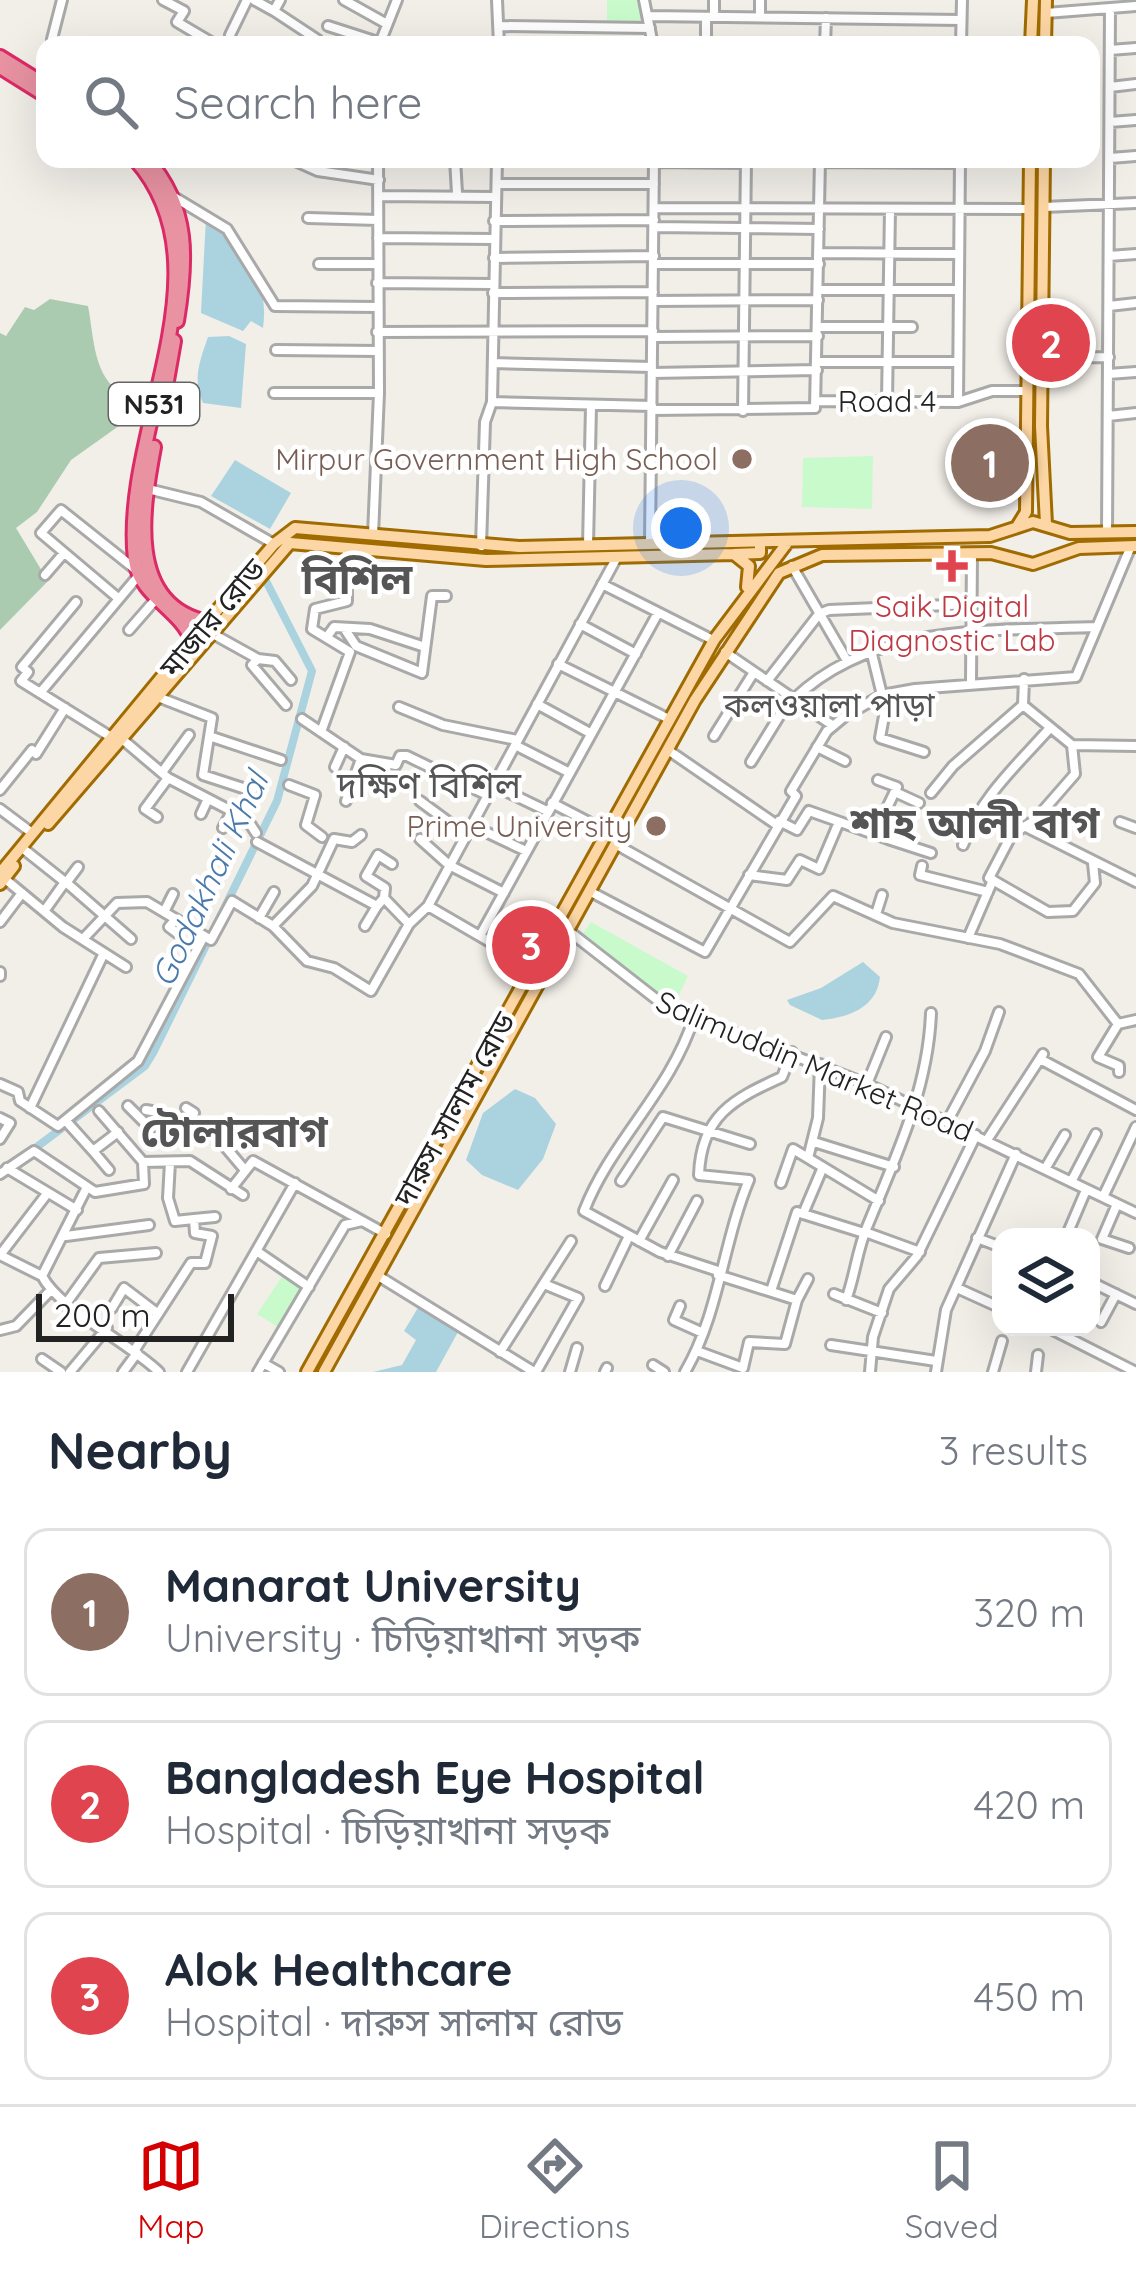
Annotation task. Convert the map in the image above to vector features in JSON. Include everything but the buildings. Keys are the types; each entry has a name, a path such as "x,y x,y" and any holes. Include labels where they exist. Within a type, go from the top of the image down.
{"highway":[{"path":"0,57 36,81"},
{"path":"0,67 36,83"},
{"name":"N531","path":"142,168 164,199 180,235"},
{"name":"N531","path":"139,564 143,491 180,301 180,235 174,197 153,168"},
{"path":"139,564 156,599 200,631"},
{"path":"139,564 200,631"}],"main road":[{"path":"1033,0 1042,15"},
{"path":"1031,168 1037,208 1046,524"},
{"path":"1021,563 1003,547 1010,529 1026,512 1027,391 1043,168"},
{"path":"295,537 423,549 616,557 1046,524 1061,531 1136,532"},
{"path":"1060,554 1061,531"},
{"path":"295,537 347,547 373,543"},
{"name":"মাজার রোড","path":"2,878 274,544 295,537"},
{"name":"মাজার রোড","path":"2,878 32,833 158,697 200,631 295,537"},
{"name":"দারুস সালাম রোড","path":"308,1372 714,640 790,542"},
{"path":"423,549 588,546 734,554 760,553 760,543"},
{"path":"791,565 822,555 972,553 1041,563 1086,547 1133,546"},
{"path":"734,554 749,566 744,596"},
{"name":"দারুস সালাম রোড","path":"324,1372 724,651 776,575 791,565"},
{"path":"606,835 619,842"}],"street":[{"path":"53,36 62,0"},
{"path":"163,0 184,11 177,22 201,36"},
{"path":"230,34 250,0 312,36"},
{"path":"274,11 280,0"},
{"path":"344,0 387,24"},
{"path":"384,36 398,0"},
{"path":"496,0 499,36"},
{"path":"644,0 651,36"},
{"path":"707,36 714,0"},
{"path":"760,0 760,17"},
{"path":"961,36 962,0"},
{"path":"1042,15 1136,6"},
{"path":"1107,532 1110,8"},
{"path":"648,16 962,20"},
{"path":"825,36 826,18"},
{"path":"328,26 358,36"},
{"path":"499,26 650,28"},
{"path":"1110,50 1136,48"},
{"path":"1110,87 1136,84"},
{"path":"1110,122 1136,120"},
{"path":"1110,158 1136,156"},
{"path":"311,168 379,180"},
{"path":"373,543 379,394 378,168"},
{"path":"456,168 457,194"},
{"path":"481,546 485,422 492,402 497,168"},
{"path":"651,551 654,168"},
{"path":"742,411 746,168"},
{"path":"817,401 820,168"},
{"path":"958,402 960,168"},
{"path":"496,184 654,184"},
{"path":"379,196 496,197"},
{"path":"174,197 227,229 275,307 377,307"},
{"path":"654,208 959,209 1136,202"},
{"path":"887,401 890,209"},
{"path":"308,218 378,220"},
{"path":"494,220 819,229"},
{"path":"378,238 494,238"},
{"path":"819,253 959,254"},
{"path":"1109,256 1136,254"},
{"path":"494,258 819,264"},
{"path":"319,264 377,264"},
{"path":"377,283 744,301 887,290 959,290"},
{"path":"1109,306 1136,303"},
{"path":"377,332 744,336 913,327"},
{"path":"276,350 378,351"},
{"path":"1042,358 1108,356"},
{"path":"493,363 744,371 958,362"},
{"path":"1108,374 1136,372"},
{"name":"Road 4","path":"492,402 805,411 817,401 958,402 992,392 1027,391"},
{"path":"274,393 379,394"},
{"path":"588,546 591,406"},
{"path":"1108,416 1136,413"},
{"path":"143,491 201,502 274,544"},
{"path":"40,693 118,598 139,564 61,510 40,533 118,598"},
{"path":"591,892 705,952 796,796 791,791 832,726 885,694 971,681 1076,676 1133,546"},
{"path":"321,732 350,652 311,629 315,609 347,601 347,547"},
{"path":"45,575 64,553"},
{"path":"971,681 972,553"},
{"path":"0,1084 18,1091 20,1101 58,1126 68,1124 146,1051 206,939 232,901 273,926 307,961 334,968 371,991 409,924 428,905 616,557"},
{"path":"791,565 846,659"},
{"path":"602,584 714,640"},
{"path":"346,632 356,646 422,673 431,596 446,596"},
{"path":"129,630 156,599"},
{"path":"76,602 22,667 28,672 21,681 118,739 207,801 247,819 256,837 381,902 409,924"},
{"path":"767,681 819,614 856,606 972,604"},
{"path":"480,936 658,613"},
{"path":"580,624 636,654"},
{"path":"329,634 334,627 346,632 370,629 425,647"},
{"path":"751,762 792,698 846,659 971,631 1097,627"},
{"path":"200,631 258,659"},
{"path":"871,650 885,694 880,738 924,752"},
{"path":"724,651 832,726"},
{"path":"286,705 252,665 265,656 291,680"},
{"path":"558,664 669,719"},
{"path":"714,736 754,672"},
{"path":"932,793 953,766 1023,705 1024,679"},
{"path":"158,697 212,718 203,775 252,791"},
{"path":"537,704 590,733"},
{"path":"1023,705 1072,745 1136,746"},
{"path":"399,707 443,725 516,742 568,772"},
{"path":"0,790 32,751 36,754 65,708"},
{"path":"302,719 362,759 397,765 400,756 407,757 490,790 550,807 606,835"},
{"path":"963,845 984,801 1050,728"},
{"path":"157,817 145,809 190,735"},
{"path":"212,737 281,760"},
{"path":"1072,745 1075,773 1027,827 1012,834 989,878 1048,912 1073,911 1095,883 1094,863"},
{"path":"335,767 344,747"},
{"path":"817,747 844,760"},
{"path":"668,750 778,823 797,830 809,811 931,853"},
{"path":"346,801 362,759"},
{"path":"878,780 897,788 885,812 897,818 888,839"},
{"path":"289,784 315,795 306,825 322,837"},
{"path":"895,792 919,803"},
{"path":"201,814 207,801"},
{"path":"420,801 466,835"},
{"path":"0,809 32,833"},
{"path":"223,828 232,811"},
{"path":"749,875 787,880 800,860 819,869 838,822"},
{"path":"1120,822 1136,828"},
{"path":"471,825 526,851"},
{"path":"1027,827 1136,882"},
{"path":"273,926 320,873 334,838 351,842 362,835"},
{"path":"420,839 449,865 504,893"},
{"path":"619,842 790,942 830,897 877,911 893,923 968,938 1079,974 1118,1024"},
{"path":"26,851 131,939"},
{"path":"365,926 385,888 366,876 378,855 392,864"},
{"path":"922,866 920,875 988,892"},
{"path":"45,910 78,867"},
{"path":"2,878 103,955 126,967"},
{"path":"968,938 994,880"},
{"path":"259,918 274,892"},
{"path":"0,922 22,893"},
{"path":"164,912 173,894"},
{"path":"877,911 882,895"},
{"path":"83,939 104,912 117,903 133,902 164,912 206,939"},
{"path":"428,905 533,967"},
{"path":"176,919 169,927 177,933"},
{"name":"Salimuddin Market Road","path":"570,932 664,1006 867,1084 1136,1213"},
{"path":"30,1108 103,955"},
{"path":"846,1300 864,1233 894,1167 912,1108 930,1040 931,1012"},
{"path":"947,1122 985,1051 999,1012"},
{"path":"694,1017 662,1090 598,1176 584,1211 668,1256 797,1300"},
{"path":"1119,1072 1119,1066 1098,1057 1118,1024 1136,1020"},
{"path":"867,1084 886,1036"},
{"path":"685,1372 698,1351 749,1180 699,1175 706,1132 728,1104 782,1077 792,1052"},
{"path":"987,1140 1042,1057 1136,1110"},
{"path":"808,1154 814,1142 820,1064"},
{"path":"128,1106 148,1126 189,1123 217,1136 244,1169"},
{"path":"186,1108 194,1113 189,1123"},
{"path":"146,1110 157,1112 158,1125"},
{"path":"77,1210 3,1171 34,1151 94,1192 144,1184 143,1162 99,1111"},
{"path":"621,1180 663,1117 750,1144"},
{"path":"0,1118 10,1123 0,1138"},
{"path":"68,1124 109,1170"},
{"path":"1102,1197 1132,1146 1136,1127"},
{"path":"93,1151 118,1132"},
{"path":"1071,1182 1096,1134"},
{"path":"870,1372 889,1289 920,1252 976,1135"},
{"path":"1045,1169 1065,1135"},
{"path":"814,1142 894,1167"},
{"path":"781,1183 793,1149 879,1201"},
{"path":"831,1345 936,1366 946,1310 1016,1154"},
{"path":"231,1189 253,1161 386,1234"},
{"path":"143,1162 190,1162 243,1195"},
{"path":"170,1162 167,1198 175,1221 215,1217"},
{"path":"803,1214 823,1167"},
{"path":"639,1240 673,1180"},
{"path":"187,1372 295,1183"},
{"path":"42,1276 86,1187"},
{"path":"1070,1228 1086,1190"},
{"path":"46,1196 0,1255 42,1276 65,1305 107,1328 159,1372"},
{"path":"668,1256 697,1202"},
{"path":"1117,1204 1102,1239 1129,1248"},
{"path":"771,1291 797,1212 920,1252"},
{"path":"123,1372 191,1263 206,1262 212,1236 195,1233 194,1219"},
{"path":"279,1372 261,1367 345,1225 362,1221"},
{"path":"64,1236 149,1226"},
{"path":"605,1286 629,1236"},
{"path":"977,1238 992,1244"},
{"path":"500,1352 571,1241"},
{"path":"258,1252 308,1287"},
{"path":"65,1305 99,1258 156,1253"},
{"path":"380,1277 535,1372 578,1298 544,1284"},
{"path":"698,1351 743,1368 749,1342 785,1343 808,1279"},
{"path":"1100,1286 1136,1304"},
{"path":"112,1307 124,1288 158,1314"},
{"path":"957,1288 992,1304"},
{"path":"0,1330 16,1326 50,1291"},
{"path":"834,1294 882,1312"},
{"path":"1101,1322 1116,1294"},
{"path":"680,1306 674,1320 703,1334"},
{"path":"70,1372 107,1328"},
{"path":"1065,1336 1136,1372"},
{"path":"993,1372 1002,1341"},
{"path":"569,1372 578,1348"},
{"path":"1036,1372 1038,1355"},
{"path":"42,1359 61,1372"},
{"path":"653,1365 664,1372"}],"green space":[{"path":"607,0 641,0 648,25 607,24"},
{"path":"50,299 88,306 100,367 123,394 123,423 71,460 37,512 16,528 48,581 0,630 0,333 6,336 25,307 34,310"},
{"path":"873,456 872,509 802,507 803,458"},
{"path":"591,922 688,976 675,1003 579,939"},
{"path":"283,1275 303,1288 278,1327 257,1314"}],"water":[{"path":"206,217 251,266 262,294 263,328 251,321 243,331 201,313"},
{"path":"229,336 246,344 241,408 203,403 198,386 208,337"},
{"path":"235,460 291,493 270,529 211,496"},
{"path":"863,962 880,977 878,987 868,1003 852,1013 822,1020 787,1000 821,988"},
{"path":"515,1089 535,1098 556,1124 543,1159 518,1190 482,1175 466,1160 483,1113"},
{"path":"419,1306 458,1332 436,1372 373,1372 402,1365 416,1340 404,1331"}],"waterway":[{"name":"Godakhali Khal","path":"34,1149 145,1066 277,801 312,671 266,581"}],"place":[{"name":"Bangladesh Eye Hospital","path":"1051,343"},
{"name":"Mirpur Government High School","path":"742,459"},
{"name":"Manarat University","path":"990,463"},
{"name":"Saik Digital Diagnostic Lab","path":"952,566"},
{"name":"Prime University","path":"656,826"},
{"name":"Alok Healthcare","path":"531,945"}],"district":[{"name":"বিশিল","path":"357,578"},
{"name":"কলওয়ালা পাড়া","path":"829,704"},
{"name":"দক্ষিণ বিশিল","path":"429,784"},
{"name":"শাহ আলী বাগ","path":"975,822"},
{"name":"টোলারবাগ","path":"234,1131"}]}
